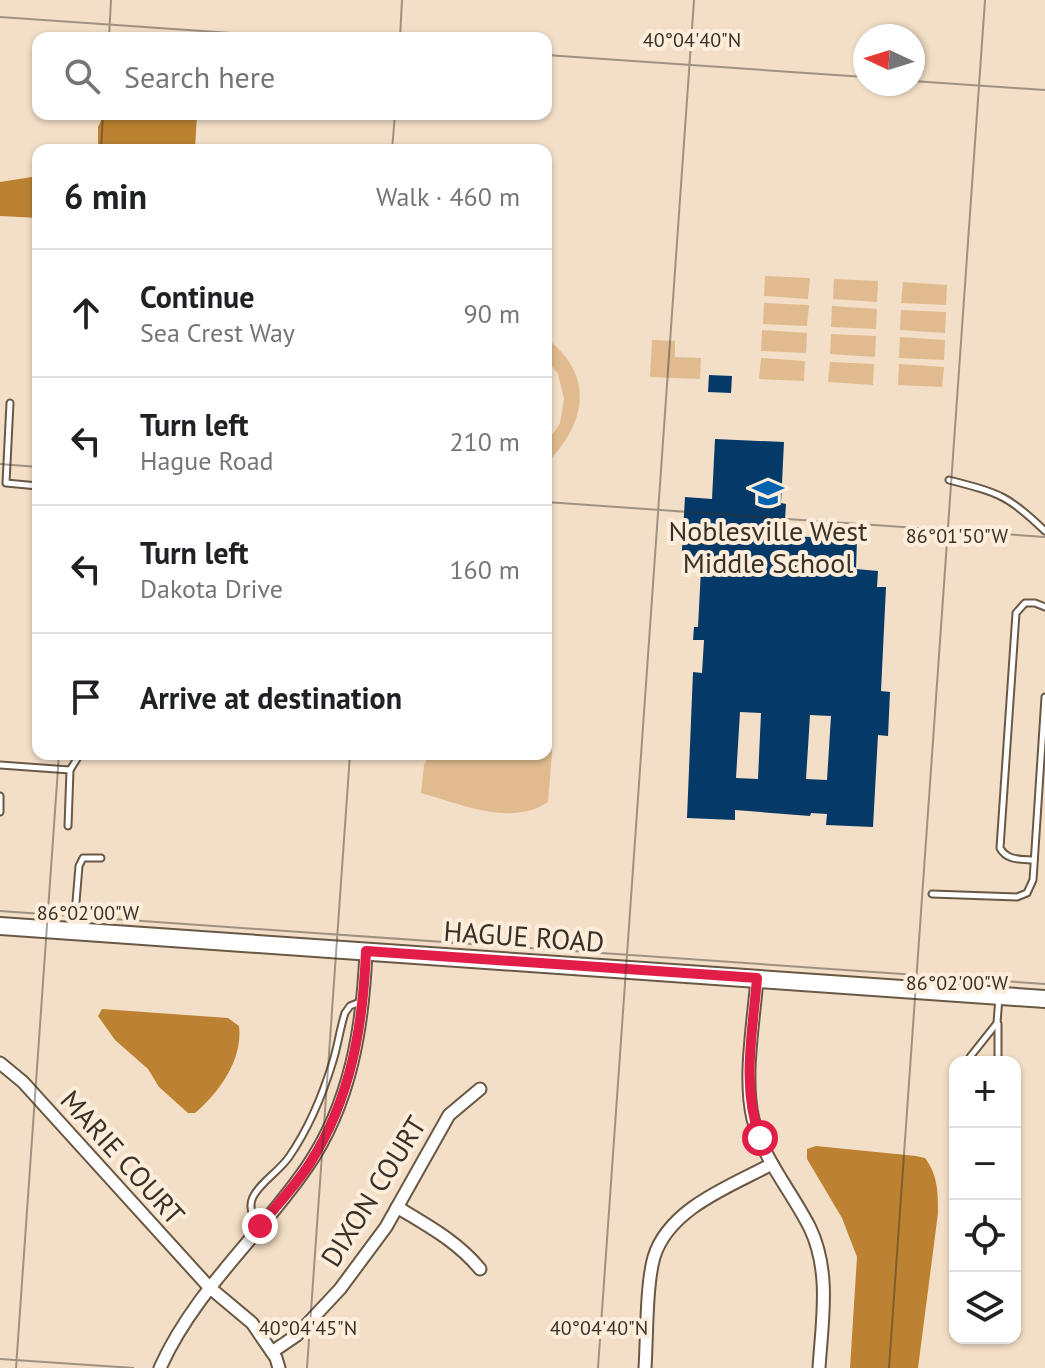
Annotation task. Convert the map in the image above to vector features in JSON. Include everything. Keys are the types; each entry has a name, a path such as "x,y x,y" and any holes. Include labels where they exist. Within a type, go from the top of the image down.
{"main road":[{"name":"HAGUE ROAD","path":"0,926 1045,999"}],"street":[{"path":"160,1368 175,1338 209,1287 309,1165 327,1131 346,1087 355,1056 366,951"},
{"path":"757,978 750,1106 760,1138 811,1230 820,1259 823,1294 819,1368"},
{"name":"MARIE COURT","path":"0,1063 23,1082 209,1287 252,1323 279,1368"},
{"name":"DIXON COURT","path":"272,1352 297,1335 340,1289 370,1251 449,1115 480,1089"},
{"path":"645,1368 654,1257 664,1237 682,1215 772,1164"},
{"path":"397,1207 448,1237 480,1269"}],"lane":[{"path":"10,403 6,483 32,485"},
{"path":"949,480 995,491 1016,503 1045,531"},
{"path":"1034,860 1013,859 1004,855 1000,848 1016,613 1025,603 1045,607"},
{"path":"932,894 1017,897 1027,893 1033,880 1045,697"},
{"path":"68,826 70,770 76,760"},
{"path":"0,765 70,770"},
{"path":"0,796 0,812"},
{"path":"73,931 79,866 83,858 101,858"},
{"path":"998,1056 999,996"},
{"path":"260,1226 248,1207 253,1195 287,1160 305,1133 325,1086 345,1013 350,1006 363,1002"},
{"path":"971,1056 997,1023"}],"shaded area":[{"path":"101,120 197,120 195,144 98,144"},
{"path":"32,177 32,218 0,216 0,182"},
{"path":"765,276 810,278 808,299 764,296"},
{"path":"834,279 878,281 877,302 833,299"},
{"path":"903,282 947,285 946,305 901,303"},
{"path":"764,303 809,305 807,326 763,324"},
{"path":"832,306 877,309 876,329 831,327"},
{"path":"901,310 946,312 945,333 900,330"},
{"path":"762,330 807,333 806,353 761,351"},
{"path":"831,334 876,336 875,357 830,354"},
{"path":"900,337 945,340 944,360 899,358"},
{"path":"652,340 675,341 675,357 701,358 700,379 650,377"},
{"path":"552,344 573,368 579,384 580,400 570,433 552,458 552,435 560,423 564,399 558,374 552,366"},
{"path":"761,358 805,361 804,381 759,379"},
{"path":"830,362 874,364 873,385 828,382"},
{"path":"899,364 944,367 942,387 898,385"},
{"path":"427,760 551,760 548,802 518,813 502,813 421,793"},
{"path":"102,1009 228,1018 239,1026 239,1038 228,1074 195,1113 188,1113 159,1087 148,1069 115,1040 98,1016"},
{"path":"816,1146 916,1156 925,1158 933,1171 938,1213 918,1368 850,1368 857,1257 842,1218 807,1159 807,1149"}],"building":[{"path":"709,375 732,376 731,393 708,392"},
{"path":"715,439 784,442 781,503 786,504 784,536 812,537 813,528 845,530 845,539 857,540 856,569 878,571 877,587 886,587 881,691 890,692 888,736 878,735 873,827 826,825 827,814 811,813 810,816 735,810 735,820 687,818 693,672 702,673 704,640 693,640 694,627 698,627 701,569 681,568 685,497 712,499","holes":["740,712 761,713 758,779 736,778","810,715 831,716 827,780 806,779"]}],"place":[{"name":"Noblesville West Middle School","path":"768,493"}],"route":[{"path":"260,1226 309,1165 346,1087 360,1029 366,951 757,978 749,1090 750,1106 760,1138"}]}
